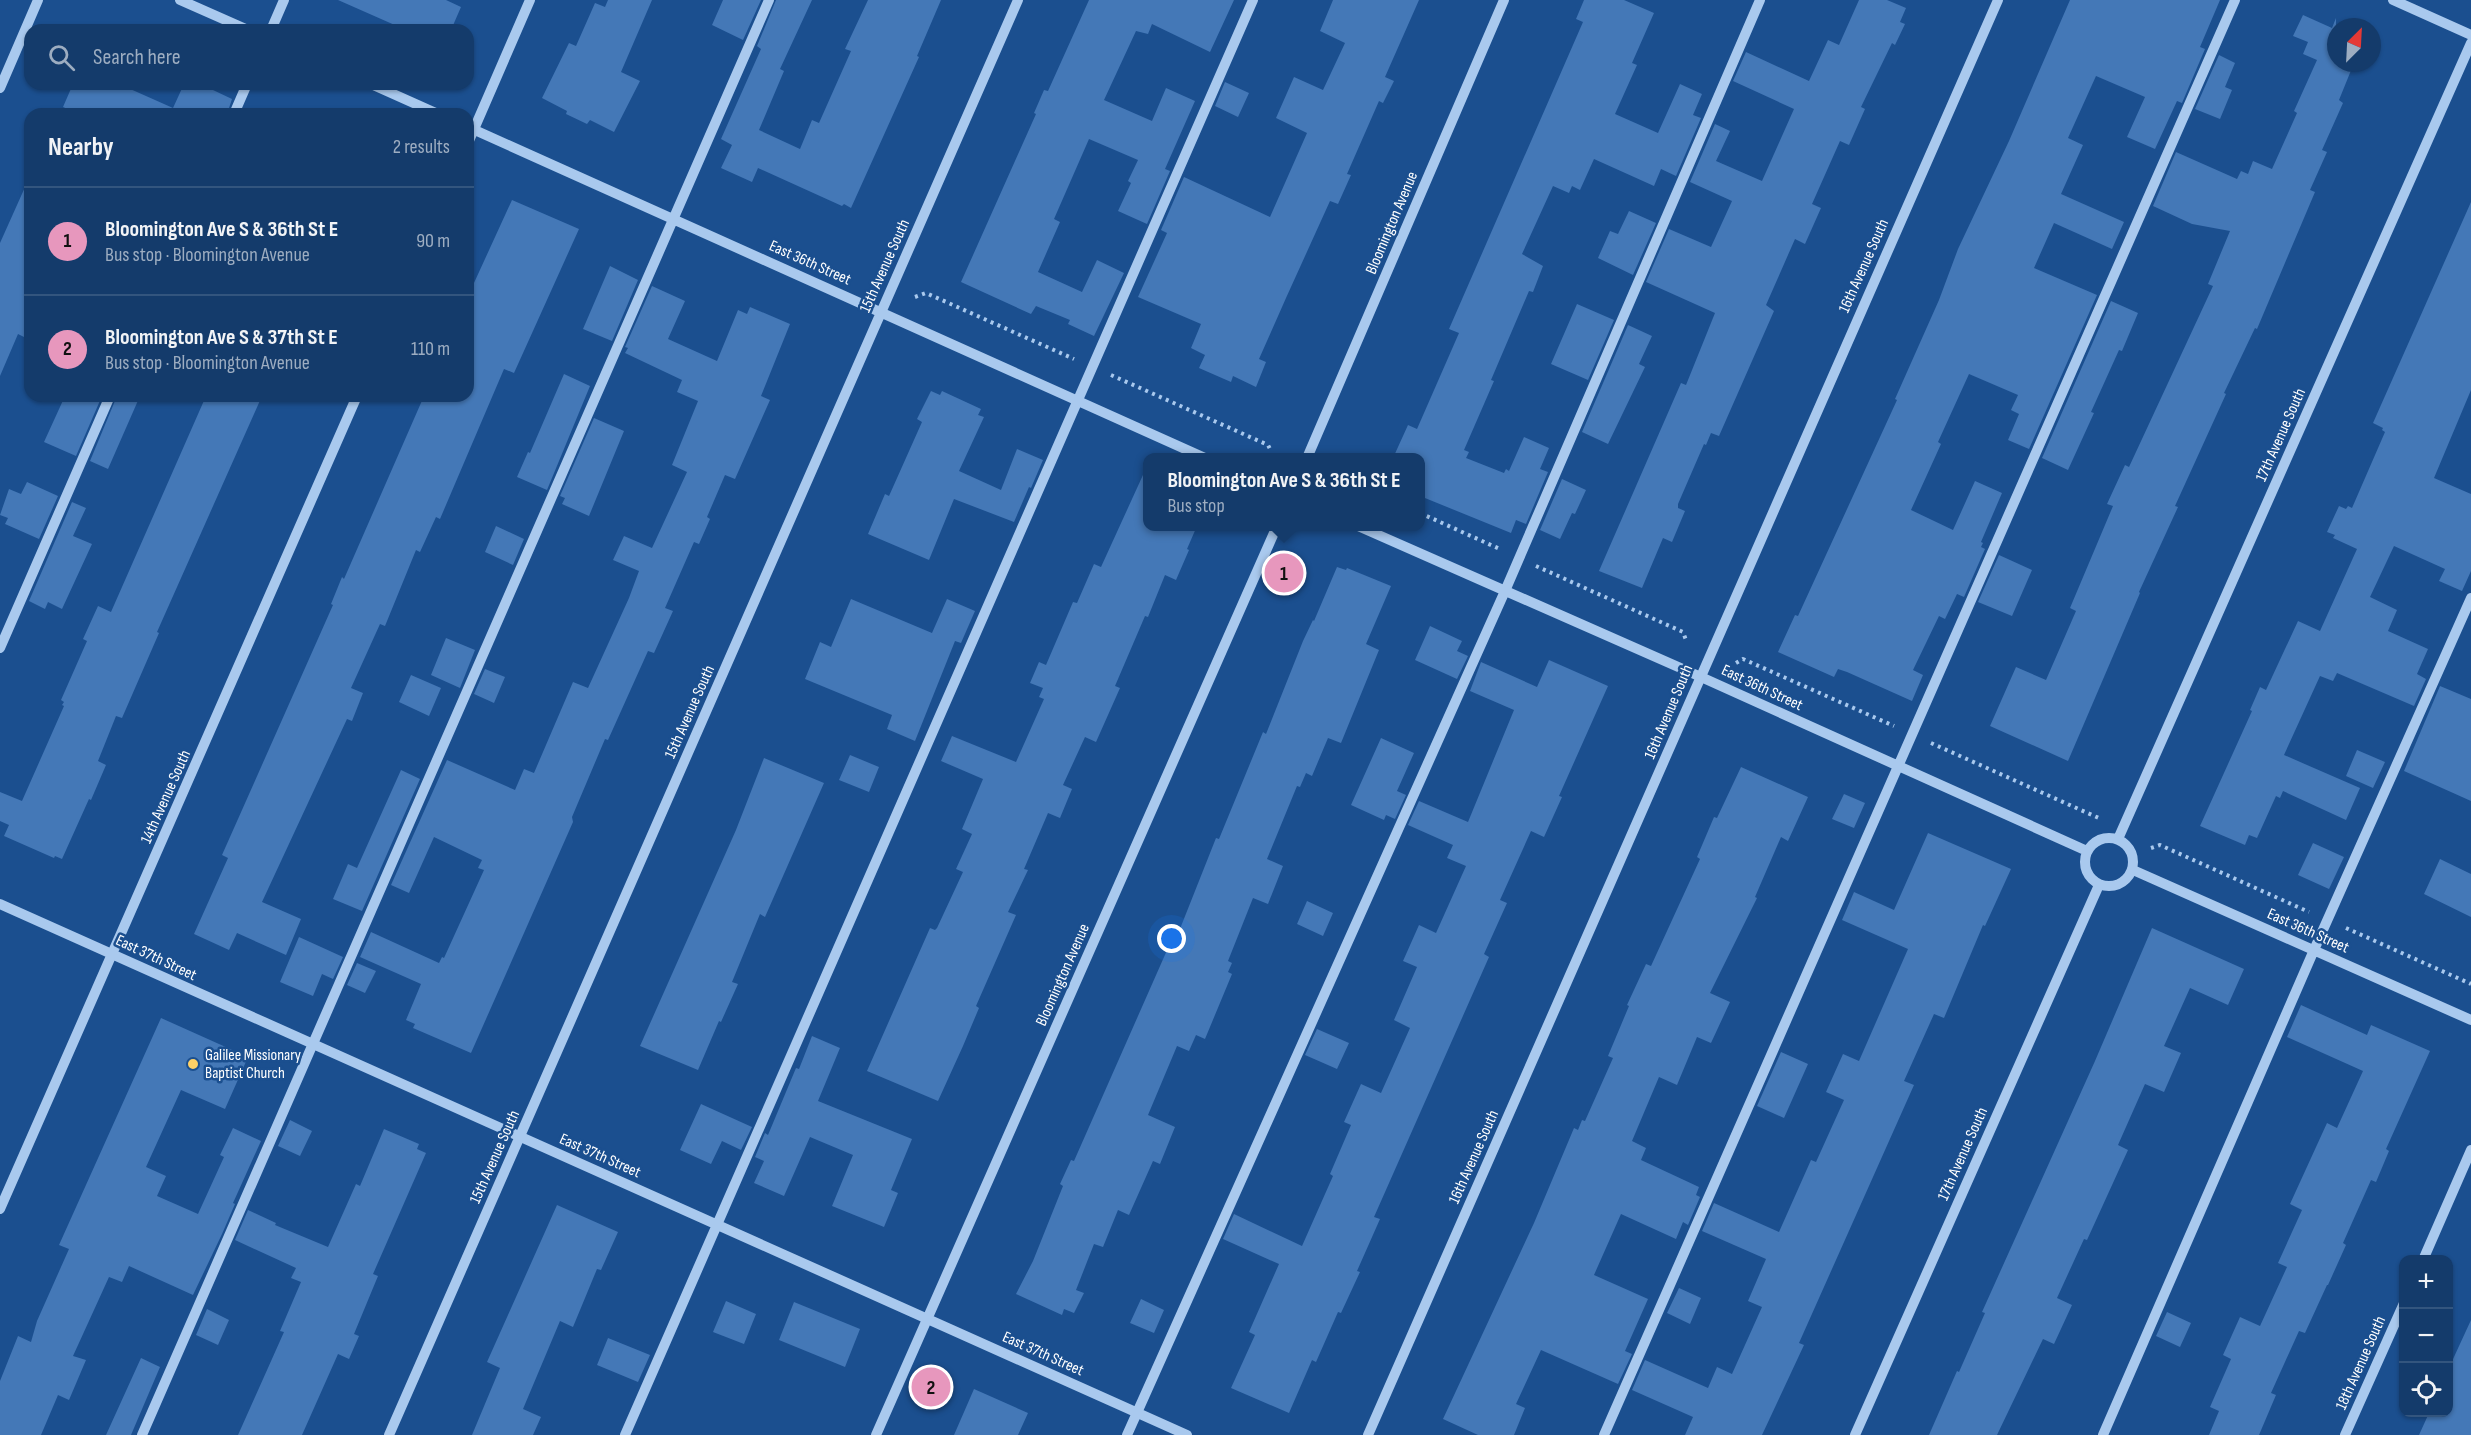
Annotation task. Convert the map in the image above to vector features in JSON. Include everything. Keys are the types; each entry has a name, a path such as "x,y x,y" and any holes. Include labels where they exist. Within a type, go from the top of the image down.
{"street":[{"path":"28,24 38,0"},
{"path":"180,0 234,24"},
{"path":"274,24 284,0"},
{"path":"474,121 530,0"},
{"path":"142,1435 769,0"},
{"name":"15th Avenue South","path":"389,1435 1018,0"},
{"path":"625,1435 1253,0"},
{"name":"Bloomington Avenue","path":"1309,453 1504,0"},
{"path":"1127,1435 1519,558 1760,0"},
{"name":"16th Avenue South","path":"1368,1435 1998,0"},
{"path":"1604,1435 2235,0"},
{"path":"2393,0 2471,35"},
{"path":"0,88 24,32"},
{"name":"17th Avenue South","path":"2118,839 2471,43"},
{"path":"237,108 244,90"},
{"path":"384,90 425,108"},
{"name":"East 36th Street","path":"474,129 1194,453"},
{"path":"0,648 107,402"},
{"name":"14th Avenue South","path":"0,1209 354,402"},
{"name":"Bloomington Avenue","path":"876,1435 1275,531"},
{"name":"East 36th Street","path":"1369,531 2087,851"},
{"path":"2103,1435 2314,950 2471,598"},
{"path":"2105,838 2118,839 2128,847 2133,858 2133,870 2124,882 2118,885 2110,887 2099,885 2087,874 2084,859 2087,851 2095,842 2105,838"},
{"name":"East 36th Street","path":"2133,870 2471,1020"},
{"name":"17th Avenue South","path":"1855,1435 2099,885"},
{"name":"East 37th Street","path":"0,904 313,1046 1187,1435"},
{"path":"2425,1255 2471,1150"},
{"name":"18th Avenue South","path":"2345,1435 2400,1309"}],"path":[{"path":"1425,515 1683,632 1686,640"}],"building":[{"path":"338,0 446,0 461,7 454,24 392,24"},
{"path":"608,0 652,0 621,72 640,81 614,132 590,120 587,124 566,114 567,111 542,98 569,43 576,46 595,3 605,7"},
{"path":"723,0 761,0 743,40 712,25"},
{"path":"776,0 812,0 780,69 784,71 759,130 800,149 812,120 819,123 851,51 845,49 868,0 941,0 917,56 919,57 851,208 758,168 752,182 721,168 732,145 721,139 761,49 757,46"},
{"path":"1089,0 1234,0 1210,52 1152,24 1148,34 1136,31 1104,100 1152,121 1166,88 1195,101 1165,169 1170,171 1147,224 1118,211 1131,183 1128,181 1138,160 1089,139 1054,219 1060,222 1038,272 1082,292 1097,260 1124,273 1094,336 1068,324 1070,320 1036,306 1031,314 961,282 1036,114 1034,113 1044,90 1048,91"},
{"path":"1333,0 1419,0 1385,77 1394,81 1383,103 1379,101 1347,174 1351,175 1338,204 1330,201 1286,298 1259,359 1266,362 1256,387 1233,376 1231,382 1199,368 1205,355 1191,348 1201,324 1138,297 1167,233 1161,230 1184,177 1270,217 1307,133 1276,118 1294,77 1323,90 1345,43 1320,31"},
{"path":"1584,0 1624,0 1654,13 1632,63 1637,65 1615,114 1658,133 1680,84 1702,94 1693,115 1701,118 1676,176 1661,169 1654,186 1594,159 1580,190 1572,186 1569,193 1553,186 1522,254 1543,266 1533,292 1529,291 1464,450 1469,452 1466,458 1504,473 1506,469 1509,471 1524,437 1549,448 1540,469 1548,472 1526,524 1516,520 1511,533 1425,498 1425,453 1395,453 1408,425 1417,429 1459,333 1449,329 1583,22 1576,19"},
{"path":"1859,0 1887,0 1906,8 1900,22 1905,24 1895,45 1892,43 1861,107 1865,109 1849,145 1840,141 1812,204 1821,208 1805,244 1795,239 1766,305 1774,311 1719,436 1711,433 1706,445 1704,444 1678,504 1678,508 1685,511 1672,542 1663,538 1642,588 1599,571 1681,383 1686,385 1715,313 1646,282 1669,229 1711,247 1732,201 1690,182 1715,124 1730,131 1716,161 1762,181 1794,109 1733,81 1746,52 1809,81 1828,40 1839,45"},
{"path":"2070,0 2220,0 2200,47 2205,49 2182,103 2177,101 2155,149 2127,137 2145,97 2096,76 2068,138 2083,145 2061,194 2124,222 2112,249 2054,223 2034,268 2097,295 2029,449 2008,440 2019,414 2011,410 2018,395 1969,374 1938,442 1941,444 1911,510 1953,530 1975,481 2002,493 1981,542 1983,543 1981,547 1985,549 1964,597 1957,594 1945,619 1939,616 1913,670 1923,675 1912,701 1847,672 1838,669 1834,677 1778,652 1795,615 1798,616 1897,400 1895,399 1939,300 1958,249 2009,141"},
{"path":"2303,15 2327,26 2327,72 2350,72 2339,100 2343,103 2322,150 2327,152 2310,190 2315,192 2257,329 2255,328 2224,393 2226,394 2175,506 2178,507 2139,592 2068,761 1990,726 2016,667 2046,680 2076,611 2070,608 2113,506 2107,504 2125,465 2129,467 2213,286 2208,284 2230,231 2192,224 2153,206 2176,152 2237,179 2241,171 2248,174 2253,161 2272,169 2317,60 2303,54 2308,42 2293,36"},
{"path":"2219,55 2235,63 2225,87 2232,90 2220,119 2195,109"},
{"path":"1225,82 1249,93 1238,117 1215,106"},
{"path":"70,90 132,90 173,108 65,108 63,107"},
{"path":"181,90 213,90 232,99 229,108 173,108"},
{"path":"24,189 24,337 18,334 0,376 0,243"},
{"path":"512,200 579,229 514,373 504,369 440,519 436,517 420,552 416,550 385,626 380,624 351,688 363,693 352,721 347,719 262,902 301,919 286,955 237,933 229,950 194,934 228,858 222,855 333,605 331,604 342,577 344,579 421,402 474,402 474,283"},
{"path":"2471,202 2471,390 2434,478 2471,494 2471,571 2462,591 2439,581 2445,569 2394,546 2370,597 2397,610 2388,631 2428,649 2417,674 2426,679 2414,706 2337,673 2333,681 2320,676 2284,755 2360,788 2346,820 2283,791 2280,798 2276,796 2257,838 2249,835 2245,845 2200,826 2252,711 2250,710 2260,687 2266,690 2298,621 2320,631 2357,549 2333,538 2335,535 2327,532 2339,506 2346,509 2348,506 2352,508 2385,432 2383,428 2373,423"},
{"path":"1629,211 1656,223 1633,275 1598,258 1610,231 1618,234"},
{"path":"610,266 638,280 612,341 583,329"},
{"path":"652,286 685,301 668,339 717,361 738,310 747,314 750,307 790,324 761,396 770,400 735,479 725,475 707,517 710,519 699,544 694,542 665,608 673,611 654,653 648,651 608,740 605,739 572,817 573,822 471,1053 413,1028 415,1024 406,1020 421,984 360,957 371,932 439,963 442,957 444,958 484,870 478,868 482,860 434,837 409,893 391,885 447,760 515,790 524,769 534,773 573,682 588,688 629,598 639,571 613,560 624,536 652,548 687,472 672,465 698,401 677,392 682,380 625,353 628,348 625,347"},
{"path":"2111,301 2138,313 2122,351 2119,350 2091,412 2094,413 2068,470 2042,458"},
{"path":"1577,304 1614,320 1588,380 1551,364"},
{"path":"1628,325 1652,336 1639,364 1645,367 1608,444 1582,432"},
{"path":"564,374 590,386 547,490 517,477 528,452 530,453"},
{"path":"931,391 940,395 942,391 981,409 978,415 984,417 959,471 1001,490 1017,449 1043,460 1014,522 954,499 929,560 868,534 885,494 889,496 922,422 917,419"},
{"path":"62,402 99,402 76,456 44,442"},
{"path":"115,402 137,402 108,469 90,461"},
{"path":"203,402 259,402 157,632 159,633 122,718 116,716 98,761 106,765 91,800 89,799 62,859 55,856 54,858 4,836 9,825 0,821 0,792 22,801 64,706 61,700 87,641 83,639 98,606 111,612"},
{"path":"594,418 624,431 589,516 562,504 565,498 560,496"},
{"path":"1143,475 1143,531 1195,531 1187,549 1189,550 1176,580 1165,575 1148,617 1145,616 1115,686 1120,688 1096,742 1085,737 1063,785 1072,789 1060,818 1048,813 1024,869 1028,870 1008,912 1016,915 976,1006 979,1008 938,1101 867,1071 930,928 935,930 937,928 963,872 956,869 972,834 962,829 983,779 941,761 952,736 1016,762 1044,699 1039,697 1043,688 1030,683 1039,662 1046,665 1073,602 1077,603 1094,564 1101,567"},
{"path":"1562,479 1586,490 1560,539 1540,530"},
{"path":"27,482 58,496 39,539 5,524 8,518 0,515 9,489 21,494"},
{"path":"72,502 86,508 73,536 92,544 62,609 48,602 45,609 29,601"},
{"path":"496,526 524,539 513,565 485,552"},
{"path":"1999,555 2032,570 2012,616 1978,602"},
{"path":"1337,567 1346,570 1347,568 1391,586 1366,644 1379,650 1341,743 1328,738 1312,776 1306,773 1300,787 1297,786 1267,859 1283,866 1268,904 1253,898 1228,961 1232,963 1228,972 1232,974 1205,1039 1196,1035 1189,1051 1177,1046 1148,1115 1175,1127 1160,1164 1153,1161 1129,1215 1118,1210 1103,1247 1094,1244 1076,1290 1084,1293 1074,1313 1064,1309 1062,1315 1016,1294 1033,1261 1063,1186 1060,1184 1071,1160 1074,1161 1168,948 1172,949 1216,838 1219,839 1263,732 1266,734 1303,641"},
{"path":"851,599 932,633 947,599 975,611 961,643 955,641 915,741 887,729 892,715 805,679 820,642 831,647"},
{"path":"1430,626 1462,641 1457,651 1468,656 1457,679 1415,660"},
{"path":"446,638 475,650 460,688 431,675"},
{"path":"1549,660 1608,686 1559,796 1562,797 1544,837 1531,831 1500,900 1507,903 1484,954 1489,957 1374,1217 1380,1219 1357,1271 1360,1272 1341,1313 1338,1312 1316,1362 1312,1360 1289,1413 1231,1388 1255,1335 1249,1332 1279,1264 1223,1239 1234,1214 1302,1246 1333,1176 1330,1174 1351,1125 1344,1122 1361,1084 1381,1093 1410,1028 1394,1020 1417,967 1403,961 1419,925 1436,933 1466,866 1447,858 1453,845 1408,825 1419,801 1468,822 1514,710 1470,691 1481,662 1537,687"},
{"path":"485,669 505,677 494,703 474,694"},
{"path":"411,675 441,688 429,716 399,702"},
{"path":"2440,686 2471,699 2471,801 2404,771"},
{"path":"1381,738 1414,753 1397,791 1406,795 1395,819 1386,815 1384,820 1351,805"},
{"path":"2357,750 2385,762 2373,788 2346,776"},
{"path":"850,755 879,767 869,792 839,780"},
{"path":"764,758 824,783 765,917 760,914 732,982 738,984 698,1070 640,1046 736,830"},
{"path":"1741,767 1808,797 1788,841 1781,837 1755,897 1757,898 1710,993 1730,1002 1711,1043 1697,1037 1677,1085 1659,1077 1632,1141 1646,1148 1641,1160 1699,1187 1696,1195 1700,1197 1688,1225 1683,1222 1676,1239 1621,1214 1594,1275 1648,1299 1625,1351 1632,1354 1618,1384 1541,1350 1516,1404 1525,1408 1514,1435 1478,1435 1443,1419 1534,1223 1574,1128 1578,1130 1582,1120 1585,1121 1613,1058 1608,1056 1629,1006 1627,1005 1646,964 1651,966 1700,859 1697,857 1714,817 1717,818"},
{"path":"401,770 420,779 362,911 333,899 348,864 357,868"},
{"path":"1844,794 1865,803 1854,828 1832,819"},
{"path":"1928,833 2011,869 1985,926 1983,925 1944,1018 1934,1014 1904,1081 1914,1085 1799,1343 1804,1345 1762,1435 1685,1435 1693,1417 1632,1390 1645,1360 1708,1388 1717,1367 1732,1374 1762,1307 1748,1301 1766,1259 1702,1231 1714,1203 1779,1232 1811,1160 1816,1162 1844,1100 1826,1092 1843,1054 1859,1061 1908,949 1842,920 1854,892 1894,910"},
{"path":"2313,843 2344,857 2329,889 2298,875"},
{"path":"2440,859 2471,874 2471,917 2424,894"},
{"path":"1307,901 1333,913 1323,936 1297,924"},
{"path":"2152,928 2244,969 2228,1005 2190,988 2164,1046 2181,1053 2164,1092 2145,1084 2118,1145 2128,1150 2087,1240 2084,1239 2057,1298 2072,1305 2054,1344 2043,1339 1997,1435 1929,1435 1985,1313 1982,1312"},
{"path":"299,937 343,957 333,979 322,974 313,996 280,982"},
{"path":"357,963 376,971 365,993 347,985"},
{"path":"2301,1005 2367,1035 2371,1025 2430,1051 2386,1149 2389,1151 2376,1182 2371,1180 2343,1243 2346,1245 2328,1285 2305,1333 2299,1331 2271,1393 2276,1395 2259,1435 2209,1435 2219,1411 2210,1407 2231,1359 2223,1355 2240,1317 2260,1326 2287,1267 2278,1263 2302,1210 2290,1204 2327,1123 2337,1128 2363,1071 2287,1037"},
{"path":"161,1018 248,1057 225,1109 181,1090 146,1167 166,1176 157,1196 198,1214 224,1157 220,1155 233,1128 261,1141 233,1203 235,1204 222,1234 193,1295 129,1266 122,1282 109,1277 73,1356 86,1360 69,1400 58,1395 41,1435 0,1435 0,1381 18,1336 31,1342 37,1321 69,1249 59,1245"},
{"path":"1317,1029 1349,1043 1337,1069 1305,1055"},
{"path":"812,1036 840,1048 818,1101 912,1139 891,1190 898,1193 884,1227 832,1206 853,1155 810,1137 784,1196 754,1183 764,1161 755,1157 765,1133 768,1135"},
{"path":"1781,1052 1808,1064 1784,1118 1757,1106"},
{"path":"701,1104 752,1127 741,1150 722,1141 711,1164 680,1150"},
{"path":"290,1120 312,1131 300,1156 278,1146"},
{"path":"384,1129 419,1144 417,1149 426,1153 373,1274 378,1276 354,1334 359,1336 349,1359 338,1354 302,1435 238,1435 284,1332 280,1331 301,1282 291,1278 296,1268 235,1240 248,1210 276,1223 275,1225 328,1247 356,1184 360,1186"},
{"path":"557,1205 618,1232 601,1270 597,1269 573,1327 560,1321 523,1409 541,1417 533,1435 472,1435 500,1368 487,1362"},
{"path":"1679,1288 1701,1298 1690,1324 1667,1313"},
{"path":"1141,1299 1164,1310 1154,1333 1130,1323"},
{"path":"726,1301 756,1314 744,1344 713,1332"},
{"path":"794,1302 860,1329 845,1367 779,1340"},
{"path":"207,1309 229,1320 218,1345 196,1335"},
{"path":"2167,1312 2191,1323 2180,1347 2156,1336"},
{"path":"2471,1320 2471,1435 2419,1435 2427,1417 2453,1417 2453,1359"},
{"path":"608,1338 650,1355 638,1382 597,1365"},
{"path":"141,1358 160,1367 131,1435 106,1435"},
{"path":"974,1389 1028,1413 1018,1435 954,1435"}],"place":[{"name":"Bloomington Ave S & 36th St E","path":"1284,573"},
{"name":"Galilee Missionary Baptist Church","path":"193,1064"},
{"name":"Bloomington Ave S & 37th St E","path":"931,1387"}]}
